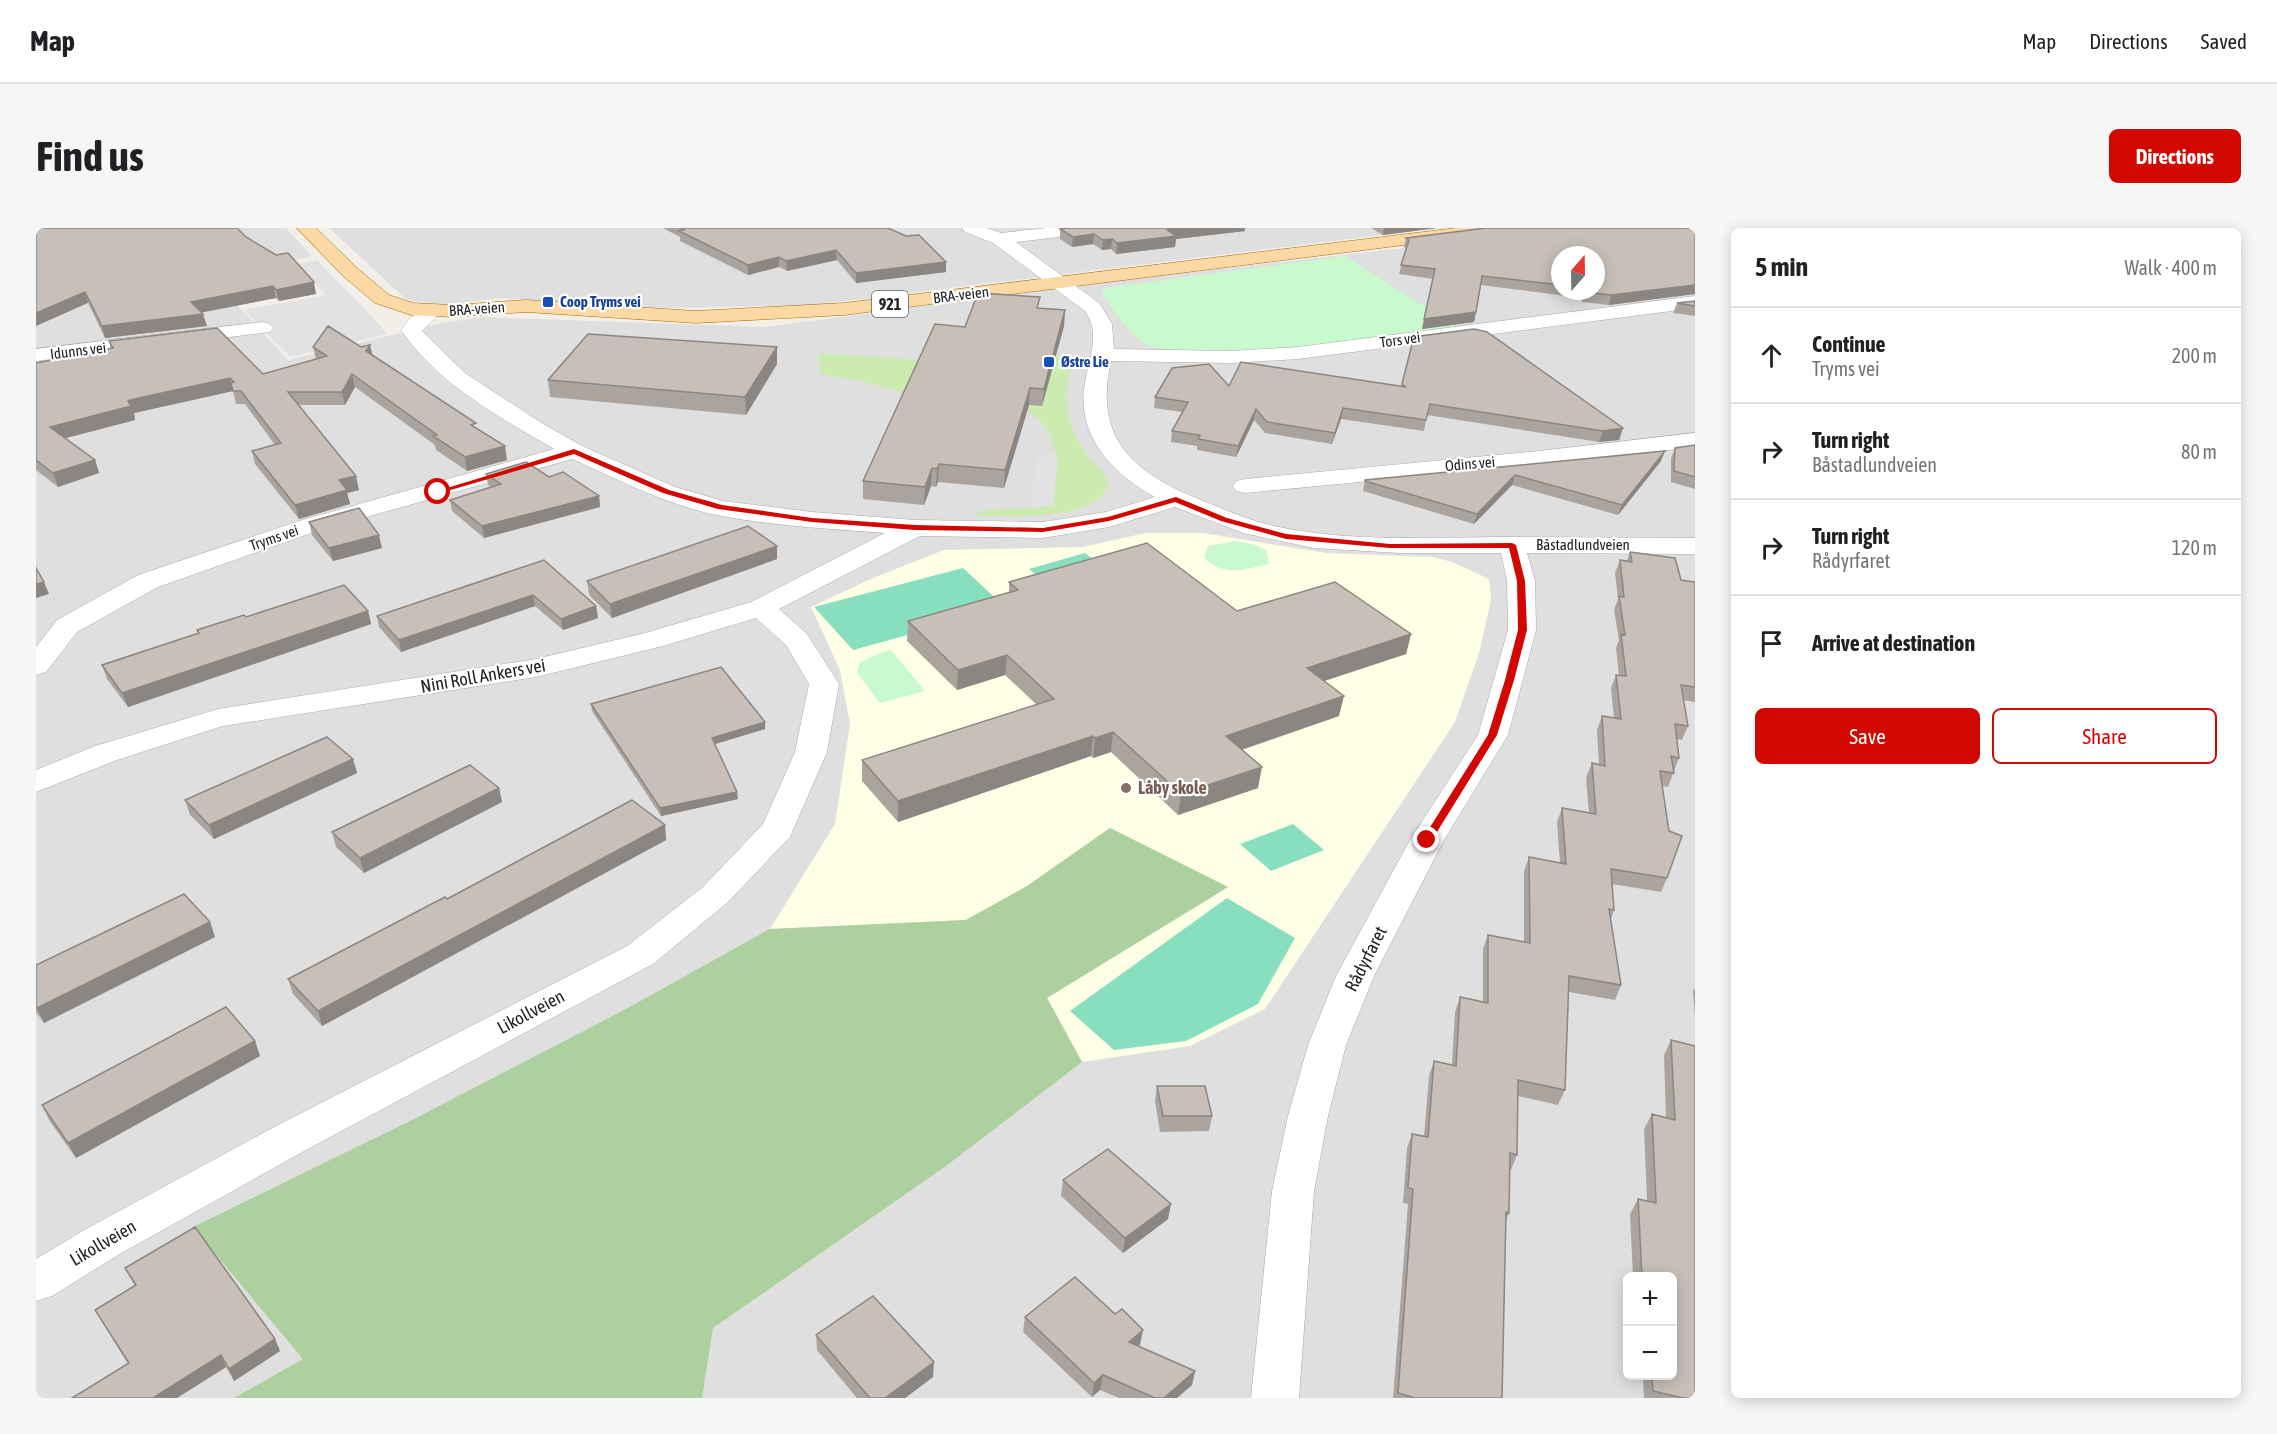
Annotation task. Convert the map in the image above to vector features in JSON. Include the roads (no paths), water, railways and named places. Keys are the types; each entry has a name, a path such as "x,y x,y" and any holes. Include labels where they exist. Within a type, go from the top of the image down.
{"main road":[{"name":"BRA-veien","path":"306,228 350,272 382,299 395,305 431,312 526,306 659,316 768,315 844,309 1500,228"}],"street":[{"path":"971,228 999,239 1093,228"},
{"name":"Båstadlundveien","path":"999,239 1092,307 1101,317 1104,356 1097,376 1094,402 1098,428 1115,456 1141,479 1176,499 1224,519 1286,536 1390,546 1695,546"},
{"name":"Tors vei","path":"1104,356 1209,358 1298,353 1695,302"},
{"path":"431,312 411,330 457,378 532,427 574,451 666,492 721,508 812,520 915,528 1043,530 1109,519 1176,499"},
{"name":"Idunns vei","path":"36,355 263,328"},
{"name":"Odins vei","path":"1245,486 1539,458 1695,440"},
{"name":"Tryms vei","path":"36,666 67,626 148,581 308,526 438,492 574,451"},
{"name":"Nini Roll Ankers vei","path":"36,782 106,753 218,718 536,668 654,640 761,608 915,528"},
{"name":"Rådyrfaret","path":"1275,1398 1293,1191 1308,1116 1327,1045 1356,976 1427,840 1493,735 1522,630 1521,581 1512,545"},
{"name":"Likollveien","path":"36,1282 102,1242 291,1138 640,955 715,895 778,829 811,752 824,684 797,640 761,608"}],"place":[{"name":"Coop Tryms vei","path":"548,302"},
{"name":"Østre Lie","path":"1049,362"},
{"name":"Låby skole","path":"1126,788"}]}
